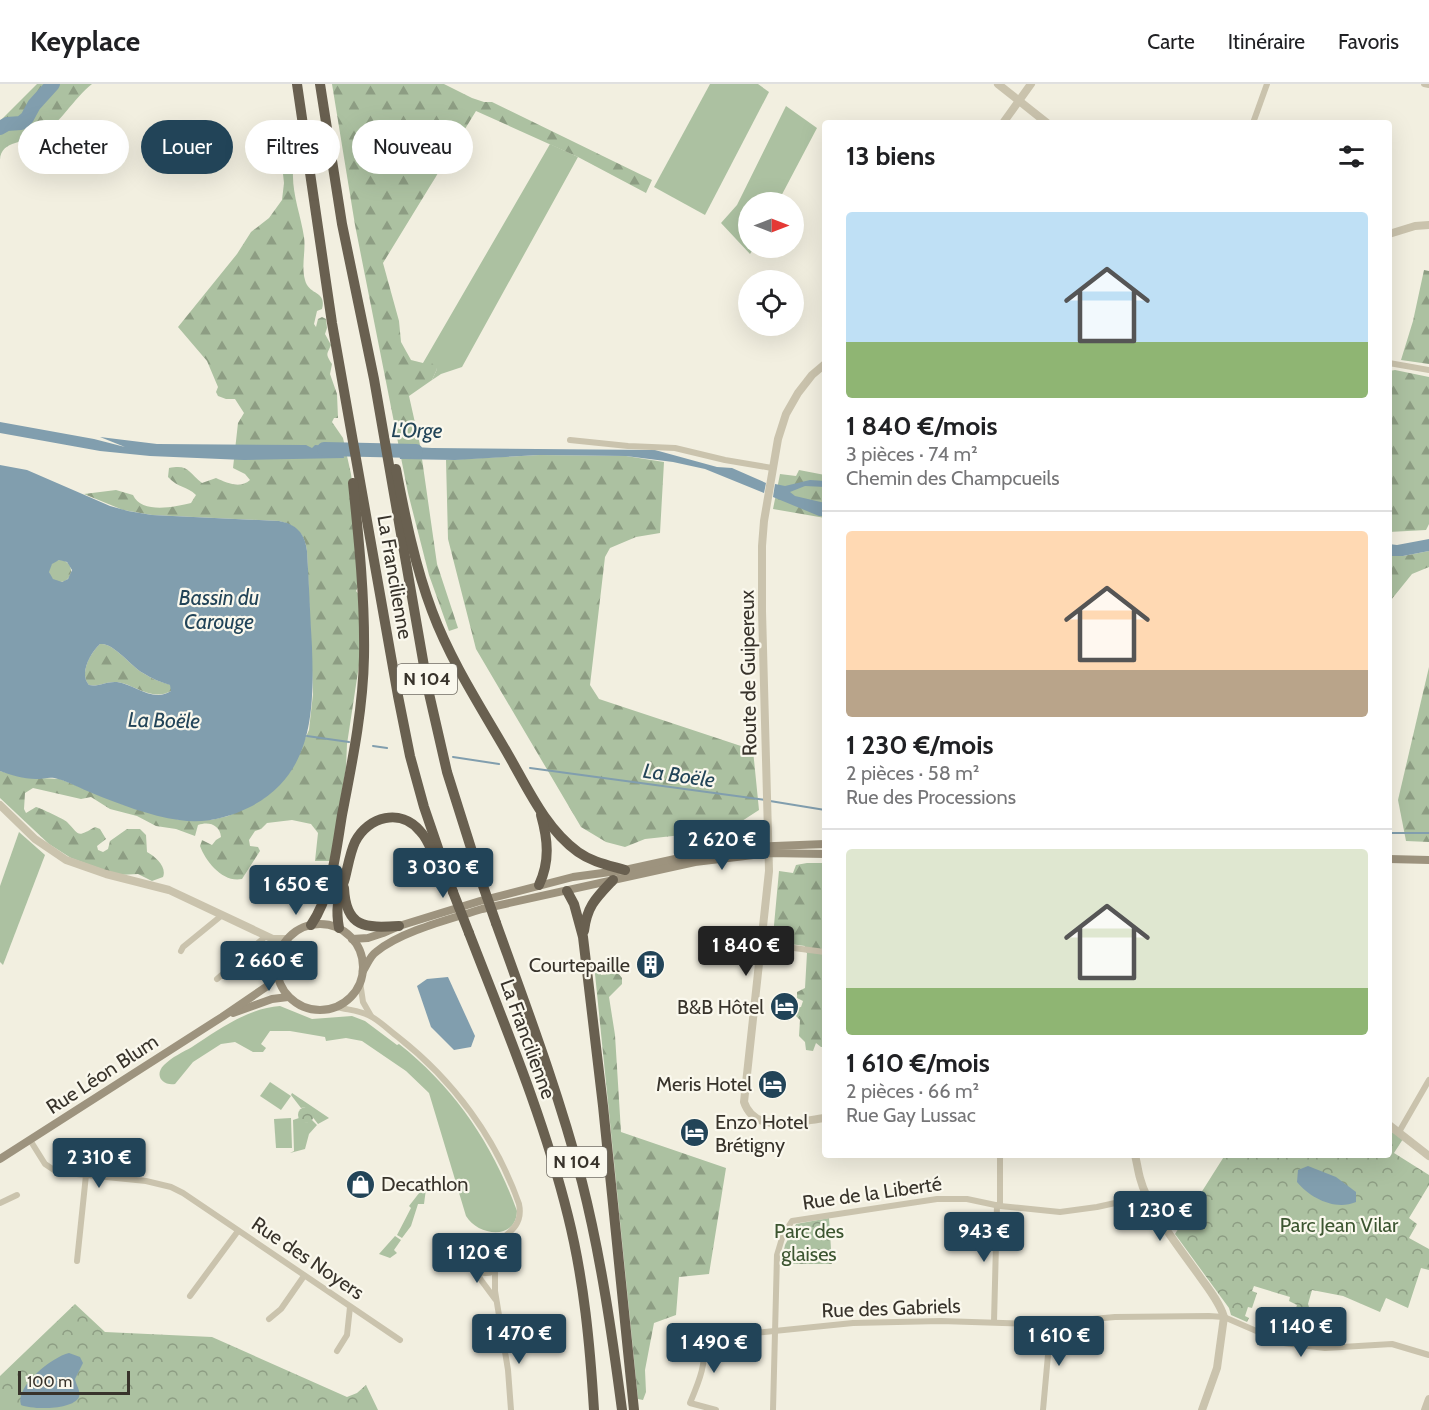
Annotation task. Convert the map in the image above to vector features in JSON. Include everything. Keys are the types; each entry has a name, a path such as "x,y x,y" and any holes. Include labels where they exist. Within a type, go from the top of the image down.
{"highway":[{"name":"La Francilienne","path":"297,84 330,311 410,756 424,807 453,892 523,1075 560,1185 585,1304 594,1410"},
{"name":"La Francilienne","path":"320,84 342,224 388,442 440,744 456,803 547,1067 582,1183 599,1259 622,1410"},
{"path":"311,924 322,904 334,860 362,687 363,618 353,479 357,465"},
{"path":"393,471 432,611 467,683 539,809 562,837 579,852 601,863 625,870"},
{"path":"539,809 548,847 546,867 539,885"},
{"path":"339,928 336,913 338,898 355,842 362,831 381,818 392,817 411,823 420,831 440,869 448,877"},
{"path":"583,937 590,907 600,893 614,880"},
{"path":"344,882 346,909 357,922 376,927 399,926"},
{"path":"567,891 574,904 583,937 602,1095 634,1410"}],"main road":[{"path":"352,939 368,938 399,926 554,881 625,870 695,854 822,844"},
{"path":"363,971 362,956 352,939 339,928 327,924 311,924 299,929 281,947 278,957 279,983 288,997 299,1005 314,1010 337,1007 349,999 374,953 410,934 474,912 695,862 769,850 822,854"},
{"path":"1392,854 1429,855"},
{"path":"1392,860 1429,860"},
{"path":"554,881 567,891"},
{"path":"530,898 539,885"},
{"name":"Rue Léon Blum","path":"0,1159 222,1017 266,987 277,974"},
{"name":"Rue Léon Blum","path":"222,1017 272,999 288,997"}],"street":[{"path":"998,84 1043,120"},
{"path":"1005,120 1031,84"},
{"path":"1254,120 1267,84"},
{"path":"1424,84 1429,85"},
{"path":"1392,233 1415,226 1429,225"},
{"path":"1392,364 1429,370"},
{"name":"Route de Guipereux","path":"822,367 798,393 786,414 777,439 762,546 769,850 762,944 744,1102 752,1117 767,1123 822,1118"},
{"path":"570,440 675,448 724,460 772,468"},
{"path":"0,805 35,838 66,860 106,874 169,890 269,938 281,947"},
{"path":"181,951 221,916"},
{"path":"217,979 220,974 269,938 287,939"},
{"path":"762,944 822,952"},
{"path":"360,982 363,1002 371,1016 416,1051 448,1082 474,1116 496,1152 516,1196 520,1212 515,1228 498,1242"},
{"path":"337,1007 371,1016"},
{"path":"1399,1132 1429,1080"},
{"path":"1392,1127 1429,1155"},
{"name":"Rue des Noyers","path":"30,1140 45,1164 57,1172 160,1184 183,1193 400,1340"},
{"path":"994,1322 1000,1158"},
{"path":"1136,1158 1140,1180 1147,1196 1169,1233 1212,1294 1224,1317 1217,1368 1202,1410"},
{"path":"77,1261 86,1175"},
{"path":"0,1203 17,1195"},
{"name":"Rue de la Liberté","path":"773,1410 777,1255 783,1235 792,1221 937,1199 968,1199 999,1206 1060,1212 1147,1196"},
{"path":"190,1296 238,1231"},
{"path":"477,1272 484,1274 495,1271 503,1263 503,1248 498,1242 485,1237 476,1239 471,1244 467,1255 469,1262 496,1299"},
{"path":"495,1271 496,1299 508,1370 511,1410"},
{"path":"269,1319 281,1309 304,1276"},
{"path":"337,1351 346,1335 350,1307"},
{"name":"Rue des Gabriels","path":"716,1410 690,1403 705,1364 705,1338 854,1323 1051,1322 1115,1317 1224,1317"},
{"path":"1224,1317 1284,1343 1321,1348 1392,1344 1429,1355"},
{"path":"1043,1410 1051,1322"},
{"path":"1425,1410 1429,1399"}],"green space":[{"path":"37,84 92,84 58,120 18,120 18,142 5,148 0,160 0,121"},
{"path":"332,84 444,84 472,98 492,102 652,180 646,193 578,157 476,111 470,120 352,120 352,174 437,174 383,263 399,321 401,342 411,360 431,362 437,369 432,380 409,396 420,445 437,564 458,628 449,631 429,575 408,493 355,225 340,133 340,120 338,120"},
{"path":"710,84 758,84 769,92 705,215 654,187"},
{"path":"786,106 817,128 783,192 743,192"},
{"path":"550,144 578,157 462,367 441,374 432,380 437,369 423,363"},
{"path":"283,174 293,174 295,197 304,237 305,280 310,289 320,296 323,303 322,309 317,311 314,324 316,327 318,319 322,317 326,319 325,334 331,345 327,354 332,364 330,374 337,394 338,418 334,418 332,422 343,438 351,474 360,540 361,581 356,591 362,598 361,652 347,744 346,768 330,861 315,861 318,833 311,824 292,820 267,823 255,831 249,840 250,846 258,847 260,851 242,879 228,878 211,865 200,846 202,840 212,845 221,837 219,830 213,825 198,825 195,836 176,829 156,826 137,816 110,809 91,797 81,799 33,788 25,793 26,813 36,807 65,821 79,834 95,827 100,829 106,839 97,846 98,850 103,852 108,849 110,841 127,829 140,829 146,835 147,852 162,866 163,877 152,881 138,874 118,875 71,858 49,844 0,798 0,771 22,777 60,779 122,804 180,820 211,820 228,816 264,798 290,772 309,730 313,694 307,551 299,531 279,521 152,515 123,510 84,494 116,490 133,495 143,505 159,508 191,503 196,495 168,477 169,468 185,468 202,483 216,478 238,485 250,480 245,474 233,468 238,423 244,413 235,399 218,396 216,392 218,387 207,361 178,327 237,254 251,232 269,218 282,200"},
{"path":"738,203 738,241 721,223"},
{"path":"1424,270 1429,271 1429,364 1401,360 1413,321"},
{"path":"1392,370 1429,377 1429,524 1426,530 1392,532"},
{"path":"539,455 626,456 664,462 660,533 636,537 610,548 605,557 590,685 599,699 753,750 759,810 728,830 645,839 625,847 606,842 581,827 476,649 448,539 446,460"},
{"path":"799,470 822,474 822,517 773,509 780,474 796,476"},
{"path":"1429,551 1429,567 1412,574 1392,599 1392,556"},
{"path":"60,560 68,563 71,571 68,579 60,582 52,579 49,571 52,563"},
{"path":"100,644 116,650 146,675 171,685 171,691 157,695 150,694 117,682 89,685 85,670"},
{"path":"1429,667 1429,842 1406,841 1398,800"},
{"path":"19,832 45,855 3,965 0,962 0,886"},
{"path":"822,863 822,1047 816,1043 813,1051 806,1050 805,1042 799,1036 800,1020 796,1016 796,1008 801,1007 803,1001 797,998 797,992 805,988 807,953 804,950 805,946 783,943 773,936 779,871 793,873 796,865"},
{"path":"599,962 601,975 618,973 622,978 622,984 609,997 615,1035 621,1132 726,1168 709,1274 679,1277 676,1315 654,1323 645,1370 646,1392 643,1400 638,1399 594,964"},
{"path":"280,1006 312,1019 352,1016 365,1021 397,1045 399,1044 438,1079 470,1119 496,1163 517,1211 515,1221 510,1227 504,1231 487,1231 472,1223 466,1216 429,1093 406,1071 362,1041 346,1038 326,1041 325,1037 290,1031 270,1031 261,1044 266,1048 263,1052 253,1052 235,1042 221,1044 193,1062 175,1084 163,1082 161,1079 161,1069 174,1057 245,1015"},
{"path":"270,1082 291,1096 281,1110 260,1096"},
{"path":"292,1093 329,1118 318,1124 305,1107 301,1108 291,1095"},
{"path":"303,1107 309,1107 314,1115 312,1121 303,1123 298,1118 298,1112"},
{"path":"291,1118 292,1148 276,1148 274,1119"},
{"path":"299,1118 306,1123 312,1120 317,1125 309,1134 305,1149 290,1153 294,1151 293,1120"},
{"name":"Parc Jean Vilar","path":"1392,1132 1403,1139 1394,1153 1429,1175 1429,1185 1409,1218 1417,1224 1409,1238 1429,1249 1429,1270 1421,1268 1408,1308 1386,1298 1380,1312 1343,1296 1312,1290 1308,1304 1309,1316 1295,1311 1297,1305 1289,1301 1290,1297 1254,1286 1252,1291 1257,1293 1252,1308 1248,1307 1245,1316 1249,1318 1247,1322 1231,1315 1229,1308 1175,1234 1223,1158 1392,1158"},
{"path":"423,1188 426,1189 424,1204 418,1204 411,1226 402,1238 397,1235 411,1208 409,1206"},
{"name":"Parc des glaises","path":"829,1218 832,1264 781,1264 785,1245 796,1224"},
{"path":"395,1236 401,1240 394,1250 397,1253 390,1258 379,1254"},
{"path":"75,1304 105,1332 212,1337 347,1397 357,1393 366,1385 378,1410 0,1410 0,1376"}],"water":[{"path":"0,422 125,447 100,437 157,444 342,447 344,458 244,460 150,456 100,451 0,433"},
{"path":"397,446 655,450 717,467 732,468 766,483 764,493 705,469 626,456 539,455 455,460 400,459"},
{"name":"Bassin du Carouge","path":"0,465 27,470 110,506 128,511 152,515 279,521 299,530 307,551 313,670 310,716 306,738 298,758 287,777 271,793 250,807 233,814 207,821 188,821 157,816 135,809 55,778 26,778 0,771","holes":["59,560 67,562 72,570 68,579 62,582 53,579 49,572 52,564","100,644 116,650 146,675 170,685 171,691 164,694 150,694 117,682 89,685 85,670"]},
{"path":"810,480 822,481 822,487 805,486 790,492 795,496 822,502 822,516 773,497 775,484 785,486"},
{"path":"1429,539 1429,551 1392,556 1392,544"},
{"path":"448,977 475,1036 471,1047 454,1050 431,1027 417,986 427,979"},
{"path":"1308,1166 1336,1177 1356,1192 1356,1202 1332,1204 1316,1198 1302,1188 1297,1182 1298,1170"},
{"path":"69,1353 80,1357 83,1363 75,1379 79,1397 61,1407 34,1408 21,1405 24,1389 36,1373 53,1360"}],"waterway":[{"path":"0,128 7,124 21,123 53,84"},
{"name":"L'Orge","path":"324,449 416,451"},
{"name":"La Boële","path":"307,736 349,742"},
{"name":"La Boële","path":"373,746 387,748"},
{"name":"La Boële","path":"453,757 499,764"},
{"name":"La Boële","path":"530,768 765,800"},
{"name":"La Boële","path":"770,801 822,810"},
{"name":"La Boële","path":"1392,833 1429,833"}],"place":[{"name":"Courtepaille","path":"651,965"},
{"name":"B&B Hôtel","path":"785,1007"},
{"name":"Meris Hotel","path":"773,1084"},
{"name":"Enzo Hotel Brétigny","path":"694,1133"},
{"name":"Decathlon","path":"360,1184"}]}
